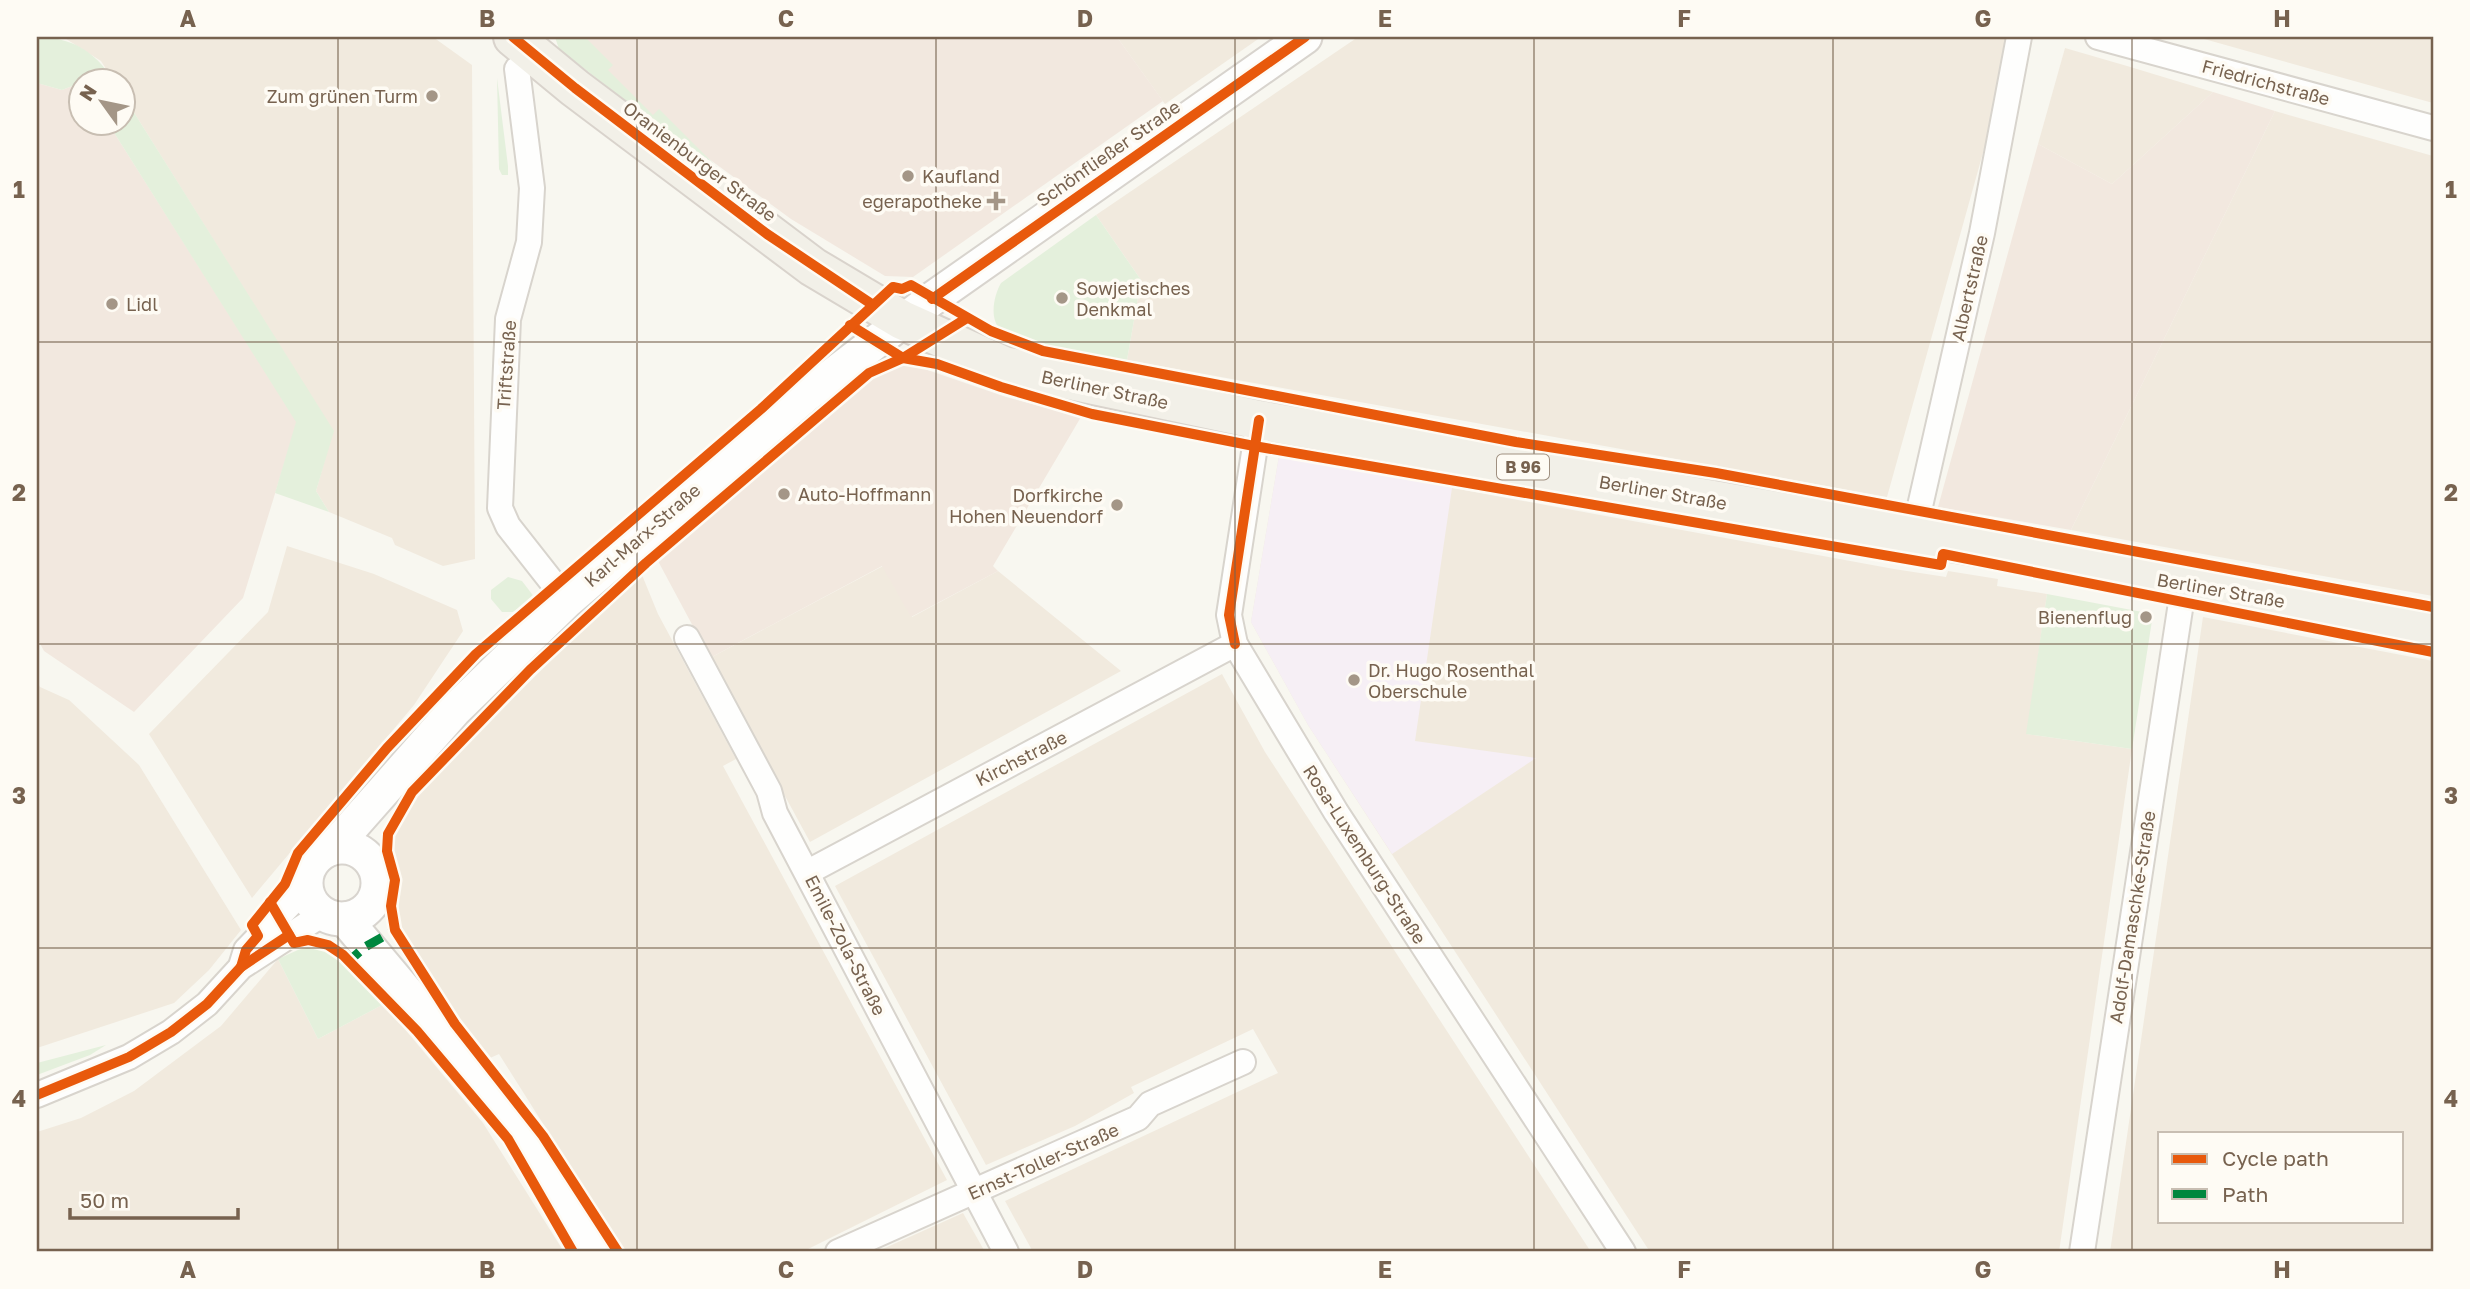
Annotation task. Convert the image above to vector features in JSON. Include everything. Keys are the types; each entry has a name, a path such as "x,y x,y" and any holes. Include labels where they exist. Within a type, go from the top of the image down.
{"main road":[{"name":"Schönfließer Straße","path":"902,320 1305,37"},
{"name":"Oranienburger Straße","path":"521,47 767,234 843,286 902,320"},
{"name":"Berliner Straße","path":"902,320 977,355 1021,371 1259,420 2184,583 2433,630"},
{"name":"Karl-Marx-Straße","path":"337,906 306,877 315,859 332,848 472,692 567,601 805,396 902,320"},
{"name":"Karl-Marx-Straße","path":"368,858 402,771"},
{"path":"332,848 357,850 368,858 378,879 337,906 498,1101 553,1178 600,1252"}],"street":[{"name":"Albertstraße","path":"1913,537 1982,233 2019,37"},
{"name":"Friedrichstraße","path":"2098,37 2433,128"},
{"name":"Triftstraße","path":"521,47 532,188 529,243 508,319 500,508 508,526 567,601"},
{"name":"Rosa-Luxemburg-Straße","path":"1259,420 1229,615 1235,645 1336,812 1623,1252"},
{"name":"Adolf-Damaschke-Straße","path":"2082,1252 2184,583"},
{"name":"Emile-Zola-Straße","path":"687,638 769,790 775,813 1006,1252"},
{"name":"Kirchstraße","path":"808,872 1235,645"},
{"name":"Karl-Marx-Straße","path":"37,1095 129,1057 171,1032 207,1004 241,967 246,950 337,906"},
{"name":"Ernst-Toller-Straße","path":"838,1252 1138,1118 1150,1104 1243,1062"}],"shaded area":[{"path":"63,37 433,37 472,65 475,559 443,566 395,545 392,538 329,512 316,491 333,431 136,116 136,66 104,66 101,61"},
{"path":"565,37 1117,37 1163,101 913,277 885,276 791,219 559,49"},
{"path":"1117,37 1261,37 1165,104"},
{"path":"1358,37 2015,38 1887,497 1127,360 1141,280 1096,215"},
{"path":"2197,37 2433,37 2433,103"},
{"path":"2065,48 2213,92 2112,184 2038,144"},
{"path":"37,83 62,90 66,88 66,136 116,136 297,422 243,598 134,712 44,651 37,638"},
{"path":"2213,92 2275,111 2071,530 1938,507 2038,144 2112,184"},
{"path":"2275,111 2433,156 2433,596 2071,530"},
{"path":"907,363 1006,397 1081,417 993,566 998,571 911,617 882,566 710,658 658,561 885,367"},
{"path":"1279,456 1894,569 1946,577 1948,571 1998,579 1997,586 2047,594 2027,734 2132,749 2059,1252 1650,1252 1308,725 1251,622"},
{"name":"Dr. Hugo Rosenthal Oberschule","path":"1279,456 1452,488 1415,741 1536,758 1392,854 1308,725 1251,622"},
{"path":"287,546 374,574 457,610 463,631 414,705 252,898 149,734 268,612"},
{"path":"883,566 912,617 998,571 1121,671 810,842 710,658"},
{"path":"642,575 658,614 736,759 723,766 947,1180 802,1252 624,1252 499,1054 490,1058 453,1013 416,958 398,923 399,876 391,838 415,795 596,616"},
{"path":"2203,617 2433,661 2433,1252 2110,1252"},
{"path":"1222,674 1265,752 1591,1252 1033,1252 1005,1201 1278,1073 1253,1029 1131,1087 1134,1093 1075,1126 986,1165 835,886"},
{"path":"37,682 40,687 69,700 139,765 241,930 209,970 174,1003 37,1048"},
{"path":"278,959 318,1039 384,1004 483,1123 564,1252 37,1252 37,1132 81,1118 134,1091 221,1026"},
{"path":"963,1213 985,1252 876,1252"}],"green space":[{"path":"37,37 71,43 90,54 102,66 66,66 66,88 62,90 37,83"},
{"path":"555,37 585,37 613,65 608,70 653,115 659,109 719,169 715,170 559,49"},
{"path":"497,78 508,175 502,175 499,169"},
{"path":"136,116 334,431 316,491 329,512 275,493 296,422 116,136 136,136"},
{"path":"1096,215 1141,280 1127,360 1041,345 1000,329 995,319 994,306 1001,283"},
{"path":"508,577 522,581 535,598 513,612 502,612 491,599 491,590"},
{"path":"2047,594 2153,614 2132,749 2026,734"},
{"path":"309,945 341,960 384,1004 318,1039 278,959"},
{"path":"106,1045 90,1055 37,1075 37,1063"}],"marked path":[{"path":"346,958 349,961 365,947 395,930"}],"cycle path":[{"path":"513,37 575,88 767,234 873,305"},
{"path":"932,299 1305,37"},
{"path":"241,967 246,950 258,936 252,925 285,884 298,853 387,748 476,654 761,409 893,287 902,289 911,285 991,331 1043,351 1516,442 1716,473 2433,607"},
{"path":"618,1252 543,1136 455,1024 395,930 391,906 395,880 387,851 388,834 412,792 530,670 646,563 869,373 903,358 967,318"},
{"path":"850,325 903,358 937,364 1001,387 1092,414 1254,446 1941,565 1943,554 2433,652"},
{"path":"1235,644 1229,615 1259,420"},
{"path":"270,902 294,943 308,940 328,945 343,955 417,1031 508,1139 573,1252"},
{"path":"37,1095 129,1057 171,1032 207,1004 241,967 289,935"}],"place":[{"name":"Zum grünen Turm","path":"432,96"},
{"name":"Kaufland","path":"908,176"},
{"name":"egerapotheke","path":"996,201"},
{"name":"Sowjetisches Denkmal","path":"1062,298"},
{"name":"Lidl","path":"112,304"},
{"name":"Auto-Hoffmann","path":"784,494"},
{"name":"Dorfkirche Hohen Neuendorf","path":"1117,505"},
{"name":"Bienenflug","path":"2146,617"},
{"name":"Dr. Hugo Rosenthal Oberschule","path":"1354,680"}]}
